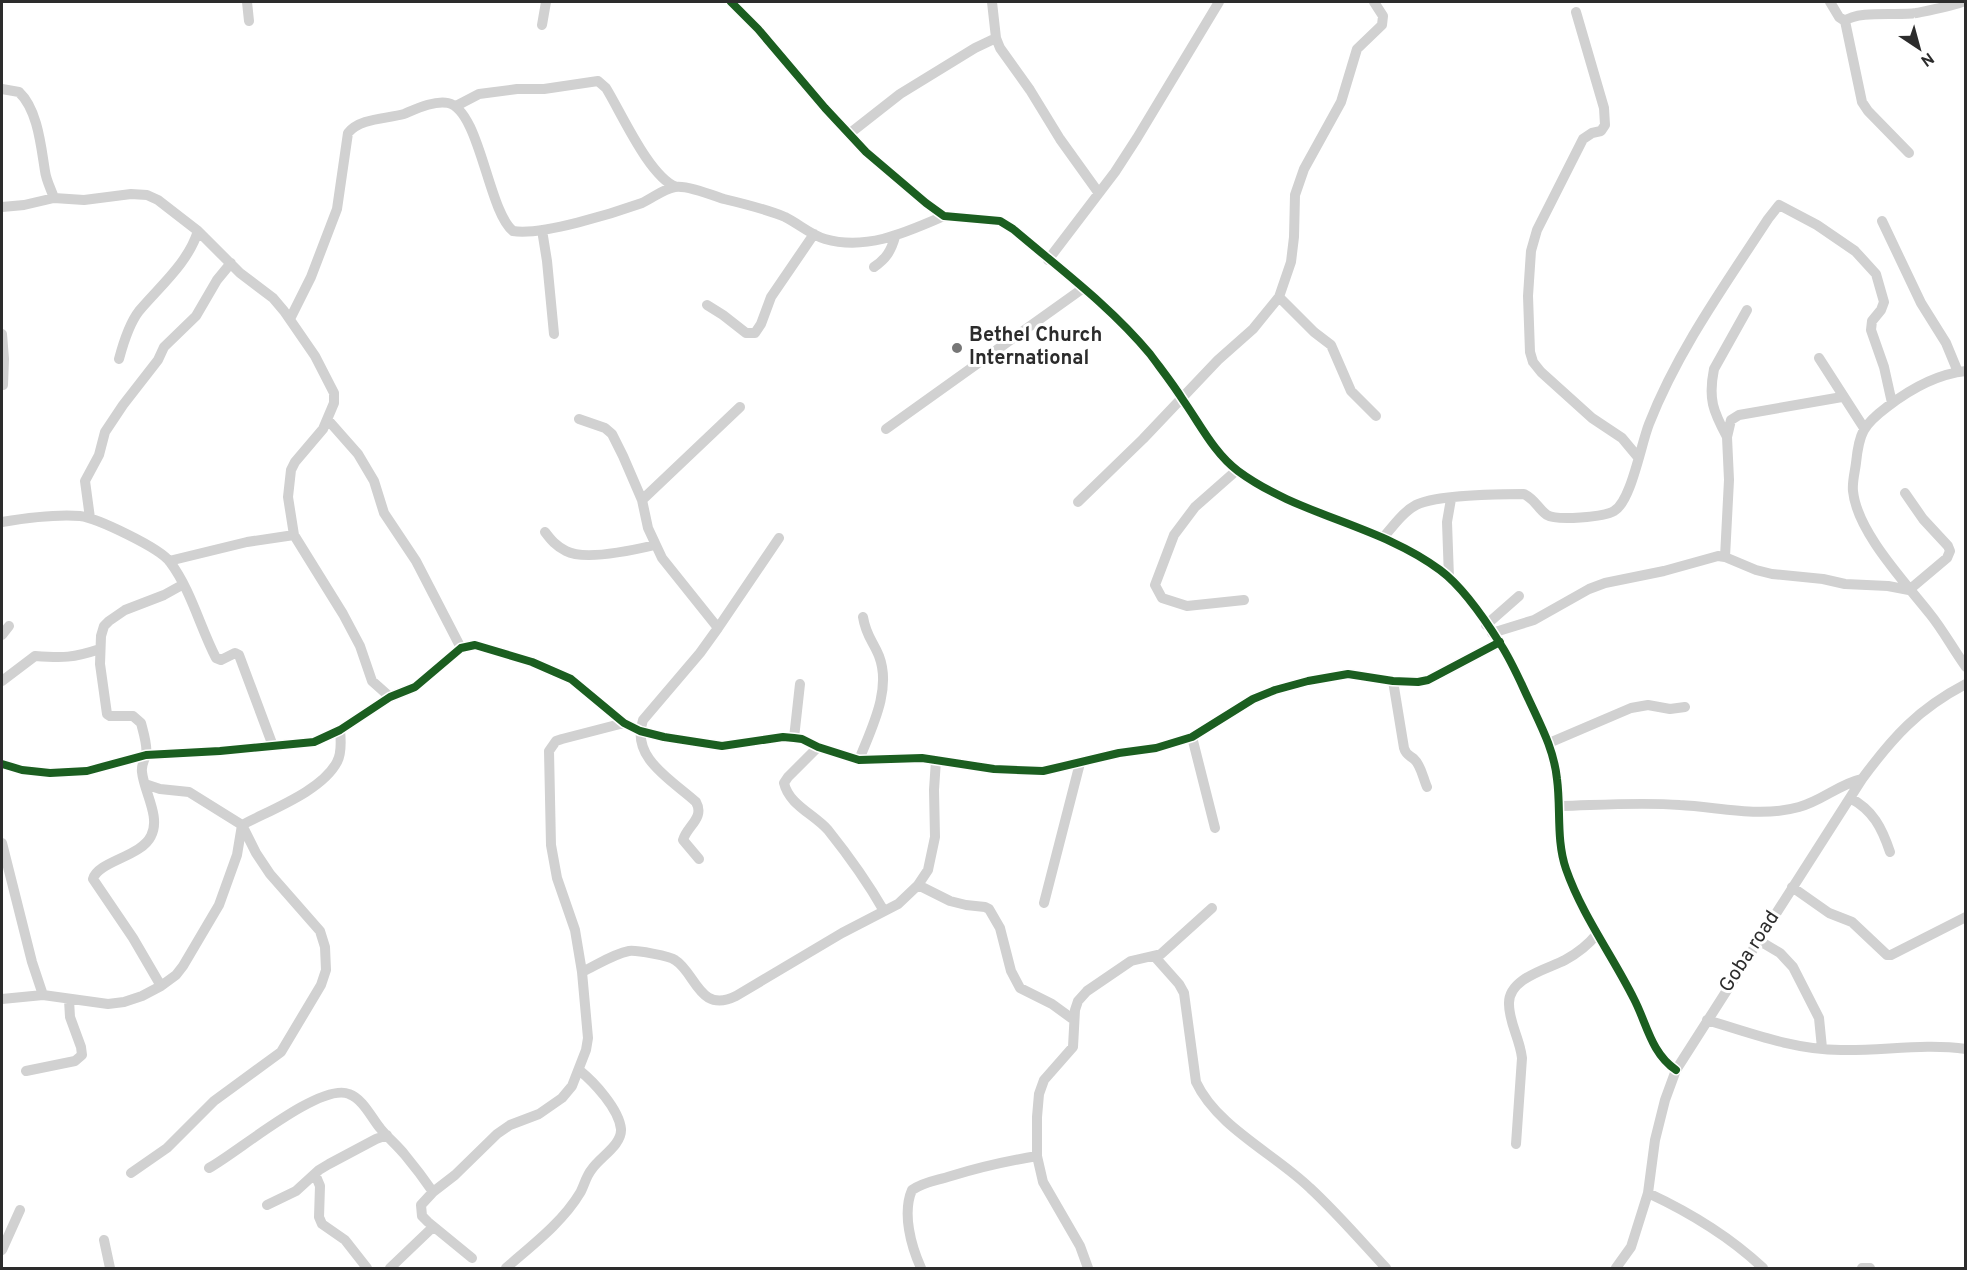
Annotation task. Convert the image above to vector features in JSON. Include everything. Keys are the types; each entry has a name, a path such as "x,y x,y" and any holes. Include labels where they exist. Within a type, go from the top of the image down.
{"street":[{"path":"247,2 249,21"},
{"path":"542,25 546,2"},
{"path":"731,2 758,29 849,134 885,170 944,216"},
{"path":"992,2 996,38 1000,48 1098,192"},
{"path":"1048,260 1115,172 1158,106 1219,2"},
{"path":"1078,502 1137,446 1218,360 1253,329 1279,297 1291,262 1295,195 1304,169 1341,102 1357,49 1378,30 1384,20 1374,2"},
{"path":"1830,2 1839,17 1845,21 1862,102 1909,153"},
{"path":"1845,21 1850,18 1916,13 1928,5 1951,6 1962,2"},
{"path":"1576,12 1604,108 1605,125 1601,131 1592,133 1583,139 1537,230 1531,251 1528,296 1530,352 1540,372 1592,418 1622,438 1637,456"},
{"path":"849,134 900,94 975,48 996,38"},
{"path":"456,106 479,94 516,89 544,89 598,81 606,88 642,151 662,177 676,187 772,212 788,218 825,239 847,243 895,237 944,216 1000,221 1013,229 1112,313 1148,353 1209,439 1237,470 1299,505 1383,538 1413,553 1440,570 1457,585 1500,642 1549,743 1555,761 1562,853 1577,894 1634,999 1652,1043 1668,1065 1676,1070"},
{"path":"2,89 19,92 30,107 41,145 45,172 54,198"},
{"path":"290,319 311,278 337,209 348,133 356,125 394,117 433,104 447,102 456,106 472,133 509,228 522,233 614,212 644,202 676,187"},
{"path":"2,207 54,198 84,200 131,194 147,195 158,200 198,231 231,263 273,298 290,319 315,356 334,393 334,404 323,429 291,470 288,497 294,535 343,614 360,646 372,681 390,696"},
{"path":"1383,538 1401,517 1414,506 1424,502 1524,495 1531,498 1543,512 1554,518 1610,514 1619,508 1623,503 1637,456 1662,392 1679,357 1779,205 1817,225 1855,251 1876,274 1884,302 1872,321 1871,330 1884,367 1892,403"},
{"path":"1882,220 1921,303 1962,371 1931,380 1892,403 1864,428 1857,449 1853,490 1873,538 1909,590 1930,614 1965,667"},
{"path":"542,230 554,334"},
{"path":"119,359 138,312 164,285 191,248 198,231"},
{"path":"707,305 746,333 755,333 761,324 771,297 814,234"},
{"path":"874,267 891,251 895,237"},
{"path":"90,518 85,481 99,454 105,432 129,396 158,360 164,347 196,316 217,280 231,263"},
{"path":"886,429 1082,289"},
{"path":"1279,297 1314,332 1331,345 1351,391 1376,416"},
{"path":"1727,437 1712,407 1712,380 1714,369 1747,310"},
{"path":"2,334 3,385"},
{"path":"1819,358 1864,428"},
{"path":"1725,557 1729,422 1739,415 1842,397"},
{"path":"642,500 740,407"},
{"path":"579,419 605,428 612,434 642,500 648,528 662,558 718,628"},
{"path":"328,420 358,454 374,481 384,513 416,561 461,648"},
{"path":"1237,470 1195,507 1174,535 1155,585 1162,598 1186,606 1244,600"},
{"path":"1905,493 1950,551 1947,558 1909,590"},
{"path":"1449,578 1447,522 1451,499"},
{"path":"2,522 80,516 90,518 158,551 169,561 183,585 216,658 218,660 235,653 239,655 273,746"},
{"path":"545,532 554,544 568,552 593,554 628,552 655,545"},
{"path":"169,561 247,542 294,535"},
{"path":"699,859 683,840 697,819 699,808 696,802 651,762 644,752 640,731 643,720 700,653 779,538"},
{"path":"1489,629 1534,620 1588,589 1605,583 1664,571 1714,557 1725,557 1772,574 1909,590"},
{"path":"161,986 133,938 93,879 98,870 132,854 151,837 154,826 142,764 146,755 139,719 133,716 110,716 106,712 100,649 104,626 114,616 183,585"},
{"path":"1489,629 1519,596"},
{"path":"859,760 874,722 883,689 883,672 879,655 866,634 862,617"},
{"path":"2,635 9,626"},
{"path":"2,764 22,770 50,773 87,771 146,755 314,742 340,730 390,696 416,687 461,648 475,645 532,662 555,672 571,680 624,723 640,731 664,737 722,746 783,737 811,742 818,747 859,760 886,761 922,758 994,769 1043,771 1119,753 1156,748 1192,736 1252,699 1308,681 1348,674 1393,681 1428,681 1500,642"},
{"path":"2,681 35,656 66,658 100,649"},
{"path":"1393,681 1405,753 1418,766 1427,787"},
{"path":"794,738 800,684"},
{"name":"Goba road","path":"1616,1269 1631,1247 1648,1193 1655,1140 1665,1100 1676,1070 1862,779 1906,725 1940,697 1965,684"},
{"path":"1549,743 1631,708 1648,705 1670,709 1685,707"},
{"path":"472,1258 422,1216 421,1205 497,1134 518,1121 539,1114 562,1098 572,1086 579,1070 588,1038 582,972 575,930 557,878 551,845 549,751 556,741 562,738 624,723"},
{"path":"242,825 298,795 324,778 338,760 340,730"},
{"path":"1192,736 1215,828"},
{"path":"818,747 788,777 784,783 785,788 796,802 830,833 884,911"},
{"path":"582,972 630,951 640,951 673,958 703,993 712,999 724,1001 842,933 898,904 918,885 928,870 935,837 936,760"},
{"path":"1044,903 1080,763"},
{"path":"1560,806 1657,803 1745,811 1775,811 1799,807 1838,787 1862,779"},
{"path":"131,1173 167,1148 214,1101 281,1052 321,985 326,961 320,931 270,874 255,853 242,825 189,792 160,789 145,784"},
{"path":"1850,798 1862,804 1876,820 1890,852"},
{"path":"2,999 43,995 108,1004 124,1002 161,986 176,975 183,966 219,905 237,855 242,825"},
{"path":"2,843 32,962 43,995"},
{"path":"918,885 950,901 989,909 1000,928 1011,971 1020,988 1052,1004 1074,1020"},
{"path":"1792,887 1829,913 1858,926 1887,955 1923,940 1965,917"},
{"path":"1088,1269 1080,1246 1043,1182 1037,1156 1039,1094 1044,1080 1073,1047 1074,1020 1078,1001 1100,980 1131,961 1155,957 1167,949 1212,908"},
{"path":"1516,1144 1522,1058 1521,1046 1510,1012 1511,993 1540,970 1563,962 1580,952 1597,934"},
{"path":"1758,940 1780,953 1793,967 1819,1018 1822,1048"},
{"path":"1155,957 1184,993 1196,1082 1201,1094 1230,1124 1310,1187 1386,1269"},
{"path":"26,1071 75,1061 82,1055 70,1017 69,1000"},
{"path":"1707,1020 1768,1039 1839,1050 1965,1048"},
{"path":"506,1269 565,1213 580,1193 590,1171 619,1138 621,1131 616,1116 592,1080 579,1070"},
{"path":"208,1168 280,1120 321,1097 335,1093 348,1093 356,1098 433,1192"},
{"path":"267,1205 296,1191 329,1164 376,1139 387,1136"},
{"path":"921,1269 910,1240 909,1212 912,1190 923,1182 949,1177 978,1167 1037,1156"},
{"path":"315,1174 320,1186 319,1217 322,1224 345,1240 367,1269"},
{"path":"1648,1193 1716,1229 1746,1252 1763,1269"},
{"path":"2,1250 20,1210"},
{"path":"390,1269 433,1227"},
{"path":"104,1240 110,1269"},
{"path":"1862,1269 1870,1269"}],"cycle path":[{"path":"731,2 758,29 866,152 926,203 944,216 1000,221 1013,229 1101,304 1135,336 1150,354 1229,464 1287,499 1392,542 1417,555 1449,577 1474,605 1509,658 1550,748 1557,779 1561,847 1573,886 1634,999 1655,1047 1676,1070"},
{"path":"2,764 22,770 50,773 87,771 146,755 314,742 340,730 390,697 415,687 461,648 475,645 532,662 571,679 624,723 640,731 664,737 722,746 783,737 802,739 818,747 859,760 922,758 994,769 1043,771 1119,753 1156,748 1192,737 1253,699 1308,681 1348,674 1393,681 1428,680 1500,642"}],"place":[{"name":"Bethel Church International","path":"957,348"}]}
